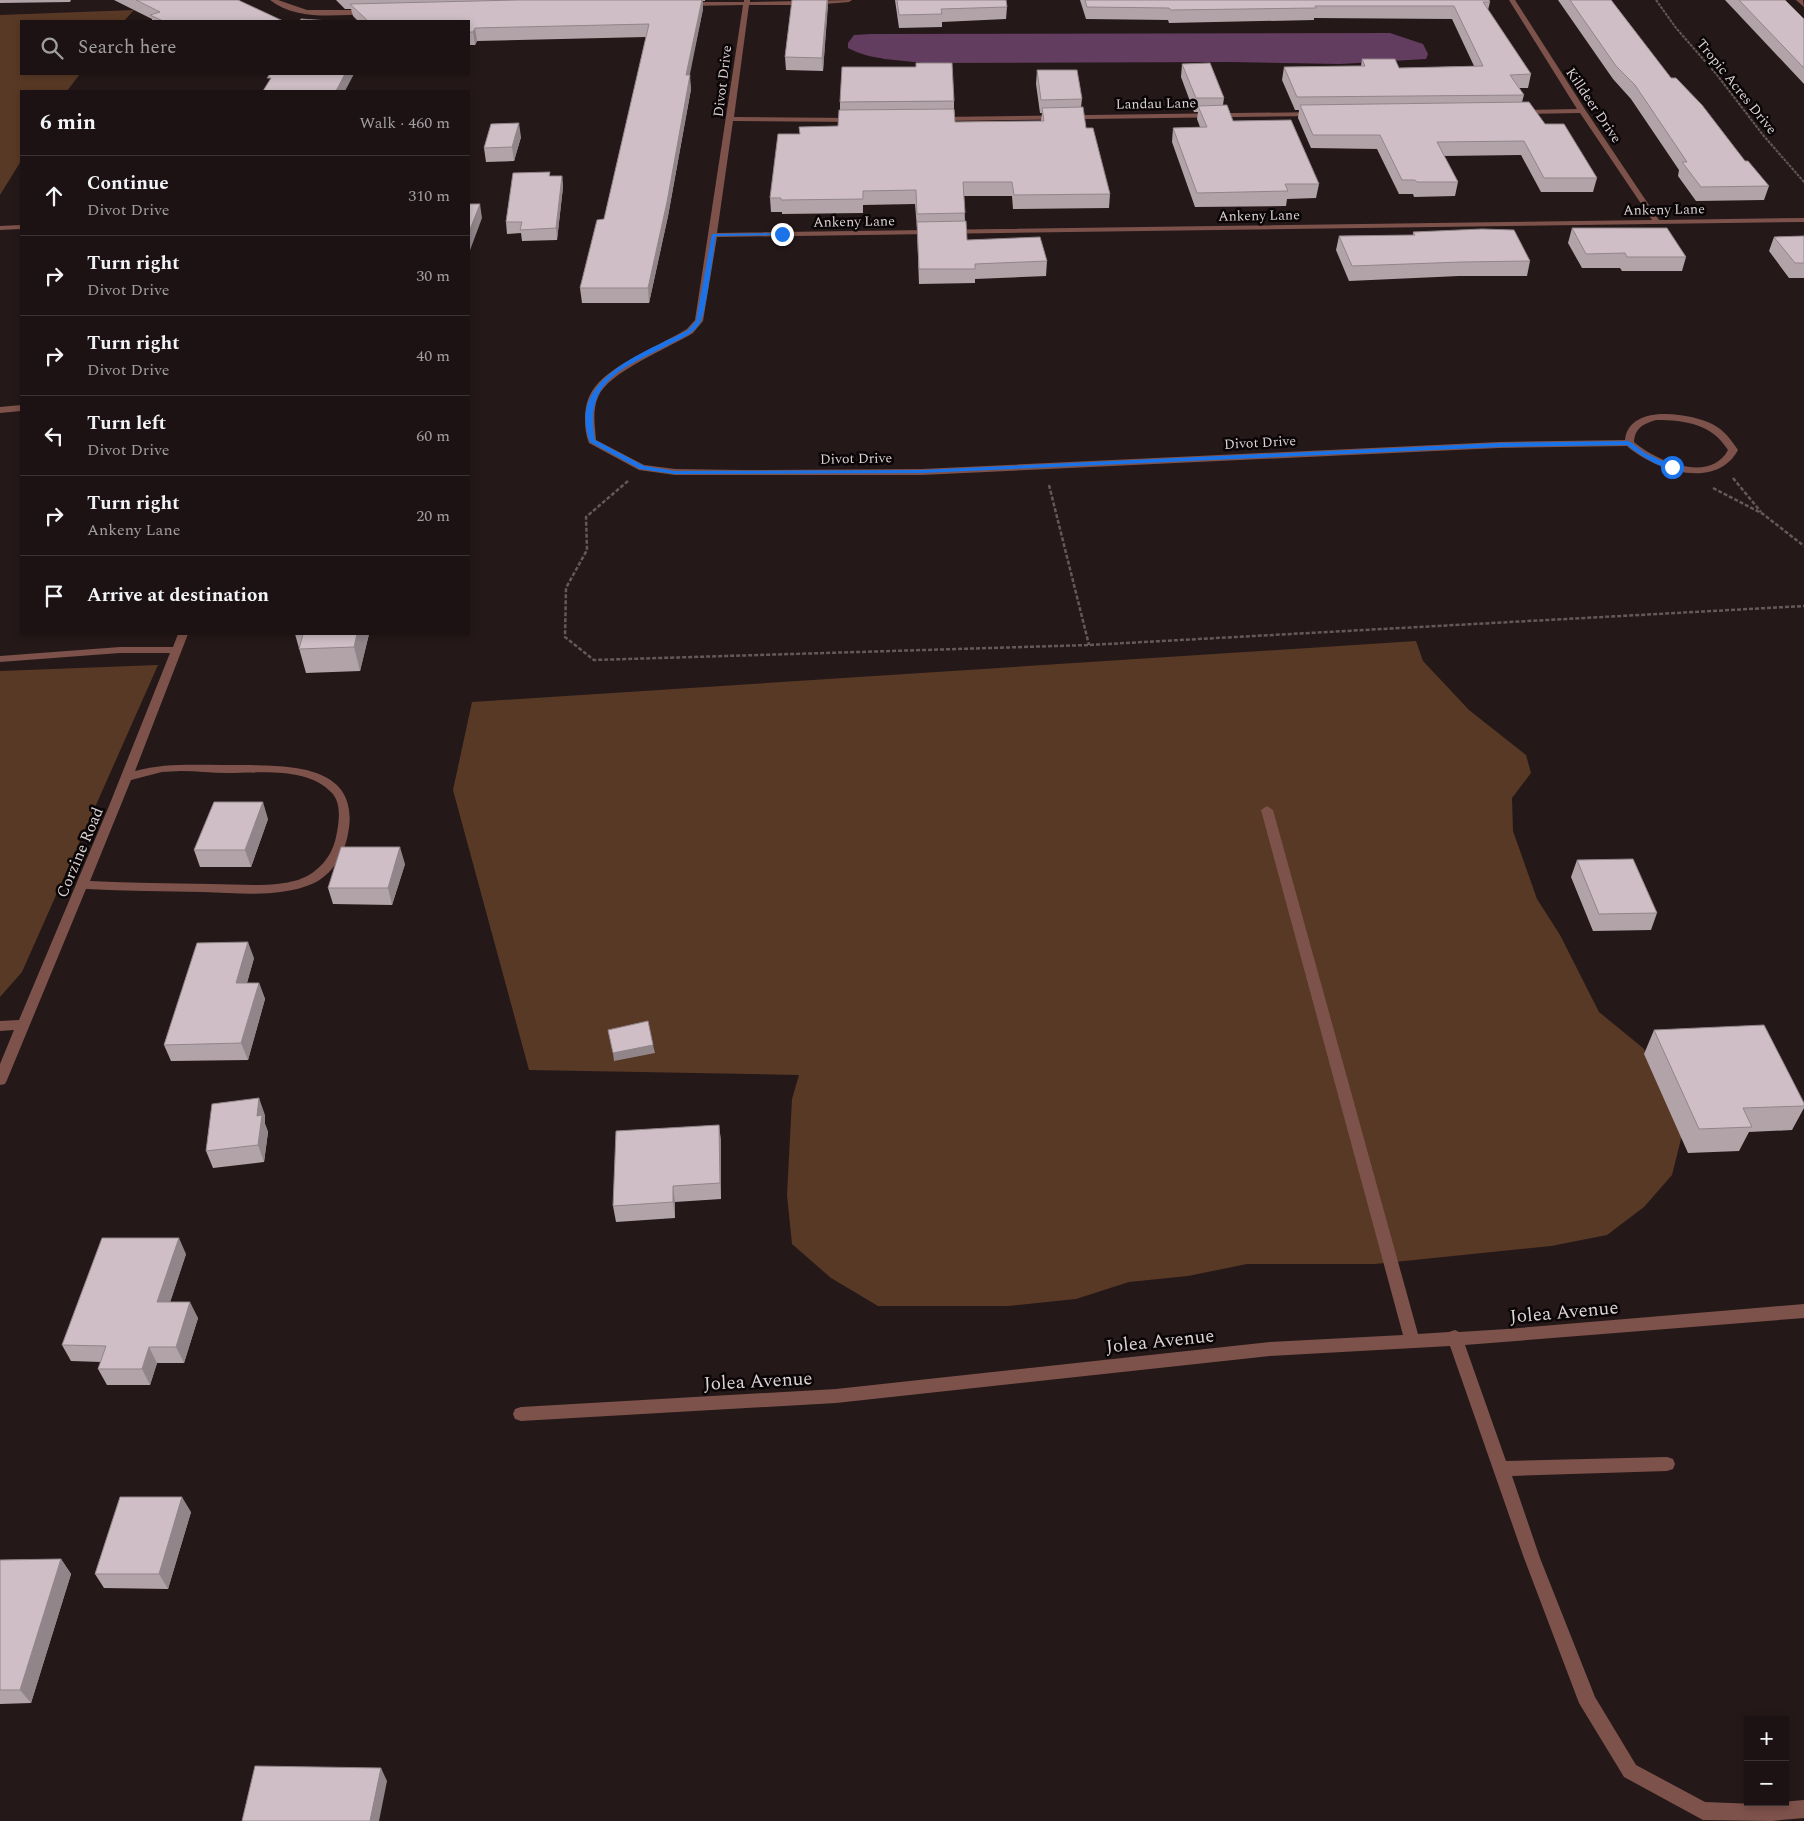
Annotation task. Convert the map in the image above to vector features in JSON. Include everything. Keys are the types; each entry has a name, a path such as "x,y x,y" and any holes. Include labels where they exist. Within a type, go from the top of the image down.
{"street":[{"path":"273,0 293,9 309,12 378,12"},
{"path":"680,4 849,0"},
{"name":"Killdeer Drive","path":"1512,0 1582,111 1657,222"},
{"path":"1799,0 1804,5"},
{"name":"Divot Drive","path":"746,2 714,235 698,321 690,331 619,368 604,381 592,399 589,423 592,441 642,468 675,472 743,474 922,472 1499,445 1629,443"},
{"path":"1512,112 1582,111"},
{"name":"Landau Lane","path":"935,119 1323,114"},
{"path":"731,119 865,120"},
{"name":"Ankeny Lane","path":"714,235 1804,220"},
{"path":"0,228 20,227"},
{"path":"0,410 20,408"},
{"path":"1668,417 1703,423 1718,430 1728,439 1733,450 1731,458 1722,464 1708,469 1672,467 1642,455 1629,443 1629,435 1633,427 1642,421 1668,417"},
{"name":"Corzine Road","path":"0,1080 82,886 182,635"},
{"path":"0,658 120,650 175,650"},
{"path":"82,886 245,888 274,887 301,883 326,868 340,844 345,818 343,802 329,784 313,776 281,770 168,768 126,777"},
{"path":"1267,810 1412,1340"},
{"path":"0,1026 25,1024"},
{"name":"Jolea Avenue","path":"521,1414 836,1396 1270,1349 1455,1337 1507,1336 1804,1311"},
{"path":"1455,1337 1532,1558 1588,1703 1630,1771 1703,1811 1756,1813 1804,1809"},
{"path":"1501,1469 1667,1464"}],"path":[{"name":"Tropic Acres Drive","path":"1656,0 1676,28 1717,75 1763,135 1804,182"},
{"path":"1722,464 1763,514"},
{"path":"1042,465 1089,645"},
{"path":"1672,467 1763,514 1804,546"},
{"path":"642,468 586,517 587,550 566,588 565,637 594,660 1089,645 1804,606"}],"shaded area":[{"path":"134,10 125,20 20,20 20,75 79,75 68,90 20,90 20,163 0,195 0,15"},
{"path":"1390,33 1423,44 1428,54 1426,59 1340,64 1231,62 923,63 875,57 848,48 848,43 854,35 871,34"},
{"path":"1416,641 1423,661 1469,710 1526,755 1531,773 1512,798 1513,831 1537,899 1560,935 1599,1012 1643,1048 1671,1090 1682,1135 1672,1175 1644,1207 1607,1235 1551,1246 1375,1264 1247,1264 1188,1276 1129,1282 1076,1299 1008,1306 878,1306 831,1278 792,1244 787,1195 792,1099 799,1075 529,1070 453,790 472,702"},
{"path":"158,665 22,972 0,997 0,671"}],"building":[{"path":"136,0 238,0 281,20 161,20 150,15 160,12"},
{"path":"517,0 702,0 686,75 690,75 667,202 648,288 580,288 597,220 604,219 649,24 475,28 473,32 470,32 470,20 367,20 350,4"},
{"path":"792,0 827,0 822,58 785,57"},
{"path":"897,0 1006,0 1007,7 941,9 942,14 899,15"},
{"path":"1085,0 1489,0 1490,2 1483,2 1531,74 1510,75 1524,95 1297,97 1284,67 1365,66 1362,59 1395,59 1399,68 1483,66 1454,6 1315,6 1316,8 1171,10 1169,8 1087,7"},
{"path":"1570,0 1611,0 1671,78 1676,78 1702,105 1745,161 1748,161 1769,186 1701,187 1682,162 1687,162 1635,85 1616,66"},
{"path":"1739,0 1785,0 1804,19 1804,68"},
{"path":"916,63 952,63 954,101 840,102 842,67 916,67"},
{"path":"1210,63 1224,98 1196,98 1182,64"},
{"path":"1037,70 1077,70 1082,99 1041,100"},
{"path":"269,75 344,75 337,90 264,90 271,78 267,78"},
{"path":"1529,102 1545,124 1564,124 1597,178 1544,178 1524,141 1437,142 1458,182 1402,180 1380,135 1313,135 1300,105"},
{"path":"1227,105 1233,121 1291,120 1319,184 1285,184 1288,191 1197,193 1173,128 1207,127 1198,106"},
{"path":"1083,107 1086,128 1093,128 1110,194 1014,195 1012,182 963,182 965,213 917,214 916,190 863,191 863,199 781,200 781,198 770,198 778,134 800,134 799,127 838,126 839,110 954,109 955,122 1044,121 1042,108"},
{"path":"519,123 512,147 484,148 491,124"},
{"path":"550,172 549,176 562,176 556,228 520,230 522,222 506,222 513,173"},
{"path":"470,204 480,204 470,229"},
{"path":"966,221 967,240 1040,237 1047,261 975,264 975,269 919,269 917,222"},
{"path":"1572,228 1667,228 1686,257 1627,257 1625,253 1586,254"},
{"path":"1482,229 1514,230 1530,261 1352,266 1339,236 1415,235 1413,232"},
{"path":"1804,236 1804,263 1795,263 1774,237"},
{"path":"303,635 357,635 354,647 299,649"},
{"path":"214,802 263,802 245,850 194,850"},
{"path":"341,847 400,847 388,888 328,888"},
{"path":"1633,859 1657,913 1599,914 1577,860"},
{"path":"248,942 236,983 259,983 241,1043 164,1045 197,943"},
{"path":"648,1021 653,1045 613,1053 608,1030"},
{"path":"1764,1025 1804,1106 1743,1108 1752,1127 1699,1129 1654,1030"},
{"path":"259,1098 257,1116 262,1115 258,1145 206,1151 212,1104"},
{"path":"719,1125 720,1183 673,1186 673,1202 613,1206 616,1131"},
{"path":"102,1238 179,1238 157,1302 190,1302 176,1347 149,1347 142,1369 98,1369 106,1346 62,1345"},
{"path":"120,1497 182,1497 159,1574 95,1574"},
{"path":"61,1559 20,1690 0,1690 0,1560"},
{"path":"255,1766 381,1768 370,1821 242,1821"}],"route":[{"path":"782,234 714,235 703,304 698,321 690,331 619,368 604,381 592,399 589,423 592,441 642,468 675,472 743,474 922,472 1499,445 1629,443 1642,455 1672,467"}]}
